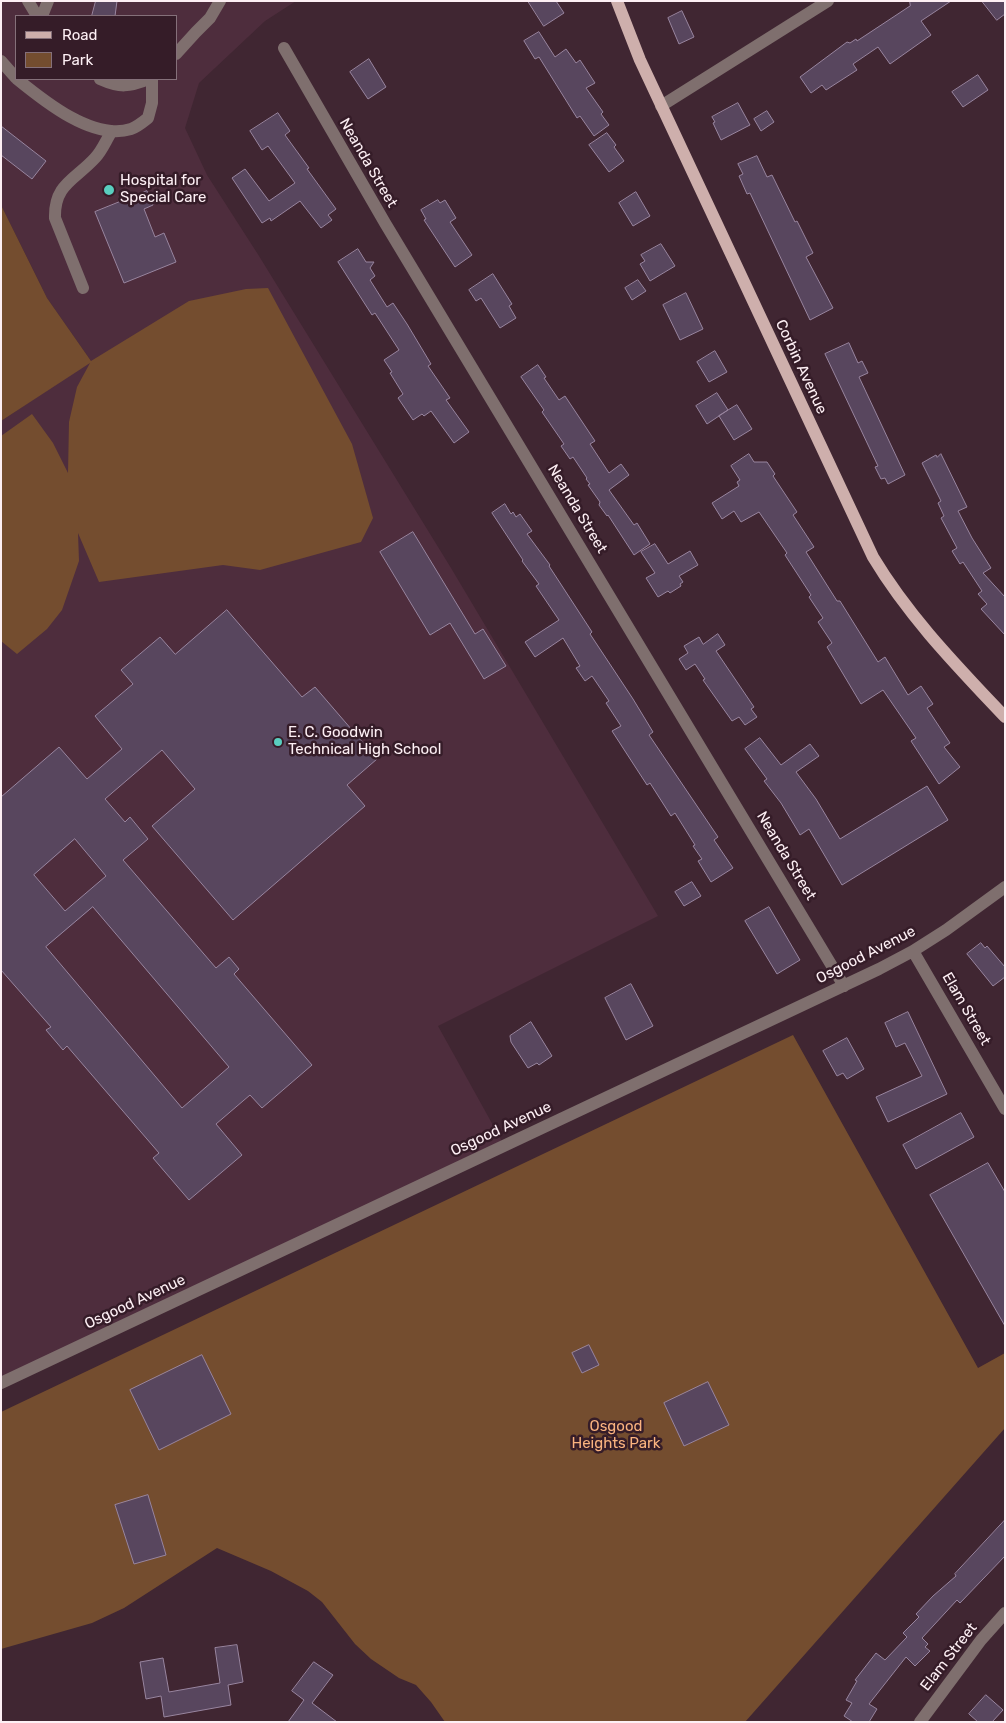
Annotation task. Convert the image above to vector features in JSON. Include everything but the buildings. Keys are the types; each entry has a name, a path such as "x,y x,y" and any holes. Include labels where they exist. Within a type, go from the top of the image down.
{"main road":[{"name":"Corbin Avenue","path":"617,1 640,60 661,106 873,557 886,580 918,622 1005,717"}],"street":[{"path":"28,1 36,15"},
{"path":"42,15 48,1"},
{"path":"178,52 210,18 220,1"},
{"path":"661,106 828,1"},
{"name":"Neanda Street","path":"284,48 385,223 844,986"},
{"path":"1,61 12,78 46,103 84,123 112,131 132,128 148,118 152,104 150,80"},
{"path":"102,80 111,84 132,86 147,80"},
{"path":"83,288 55,218 54,207 57,197 65,185 96,157 112,131"},
{"name":"Osgood Avenue","path":"1,1383 844,986 913,951 946,930 1005,887"},
{"name":"Elam Street","path":"913,951 1005,1110"},
{"name":"Elam Street","path":"920,1722 981,1640 1005,1613"}],"shaded area":[{"name":"E. C. Goodwin Technical High School","path":"1,1 296,1 265,21 199,83 185,128 207,175 451,568 658,916 438,1026 504,1145 1,1383 1,421 91,361 47,298 1,205"}],"green space":[{"path":"1,205 47,298 91,361 189,301 246,289 268,288 352,444 373,518 361,542 260,570 223,565 99,582 78,533 79,561 62,610 47,629 17,654 1,641 1,436 32,414 53,443 68,473 69,422 77,387 90,363 1,421"},
{"name":"Osgood Heights Park","path":"793,1035 978,1368 1005,1353 1005,1428 745,1722 445,1722 416,1685 399,1678 371,1659 355,1644 322,1602 308,1591 271,1571 217,1548 124,1608 92,1623 1,1649 1,1412"}],"place":[{"name":"Hospital for Special Care","path":"109,190"},
{"name":"E. C. Goodwin Technical High School","path":"278,742"}]}
